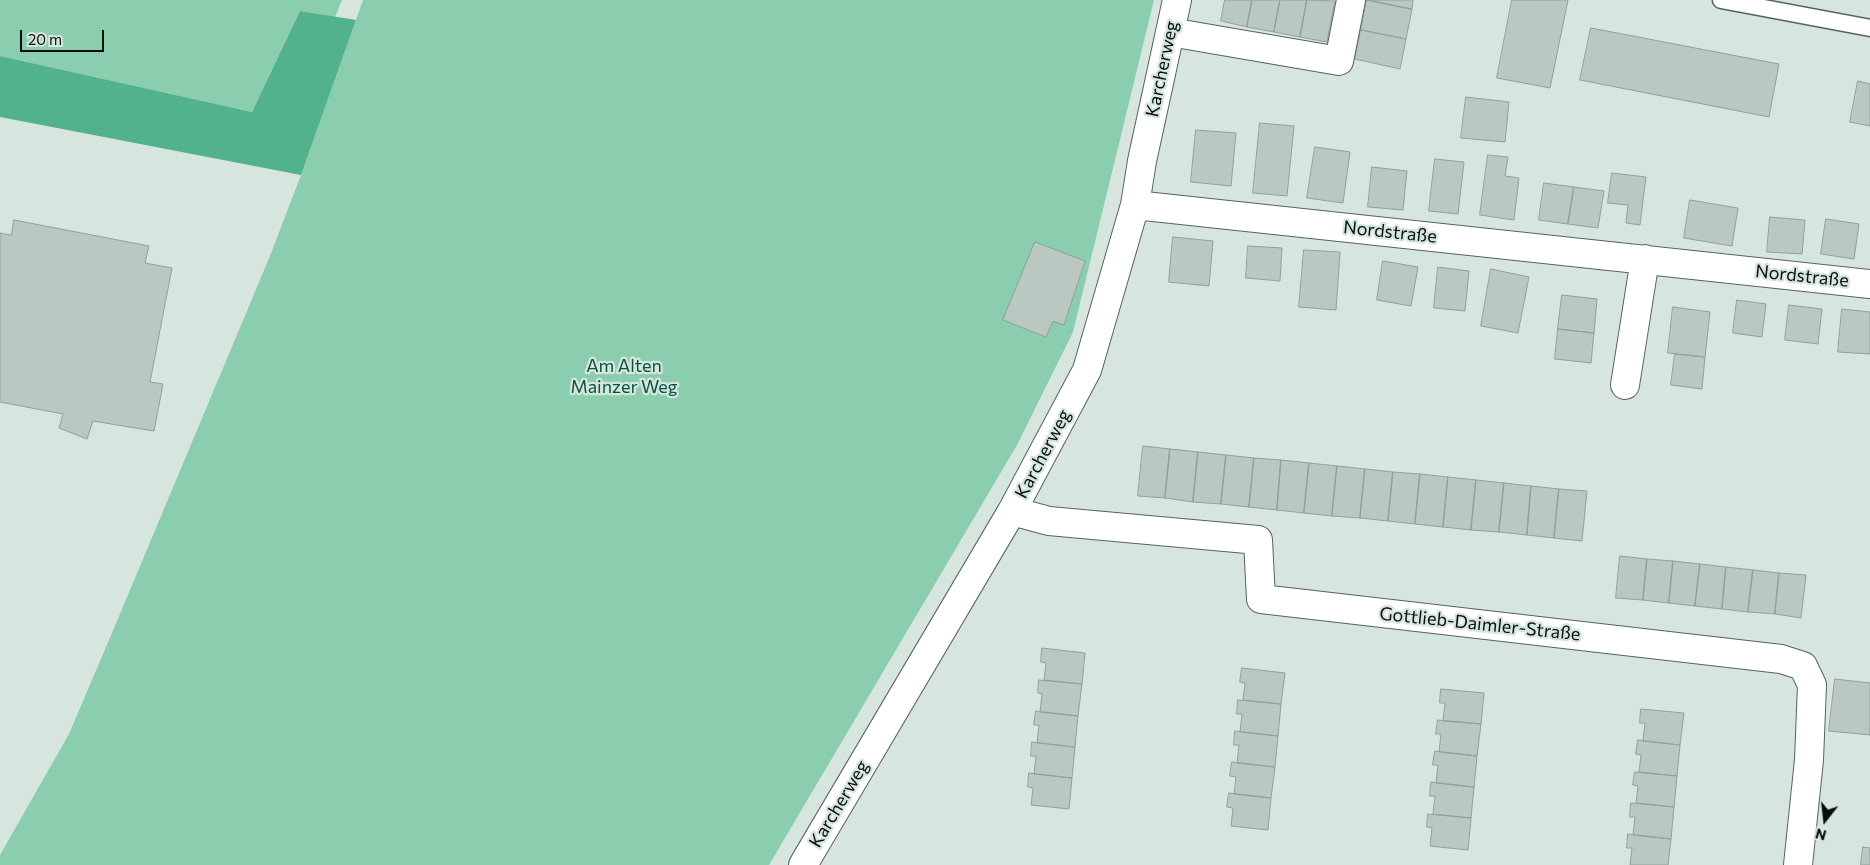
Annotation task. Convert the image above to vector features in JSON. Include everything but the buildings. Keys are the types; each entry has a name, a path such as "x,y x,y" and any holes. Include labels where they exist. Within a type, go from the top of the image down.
{"street":[{"name":"Karcherweg","path":"803,865 1012,511 1087,370 1135,205 1142,161 1177,0"},
{"path":"1170,32 1339,61 1351,0"},
{"name":"Nordstraße","path":"1135,205 1870,284"},
{"path":"1625,386 1645,259"},
{"name":"Gottlieb-Daimler-Straße","path":"1012,511 1049,521 1258,540 1261,600 1636,641 1781,660 1803,666 1812,685 1809,760 1798,865"}],"lane":[{"path":"1721,0 1870,28"}],"green space":[{"path":"0,0 342,0 335,17 300,11 252,112 0,56"},
{"name":"Am Alten Mainzer Weg","path":"363,0 1154,0 1073,332 1017,445 769,865 0,865 0,855 69,734 112,633 270,256"},
{"path":"300,11 356,20 301,175 0,117 0,56 252,112"}]}
